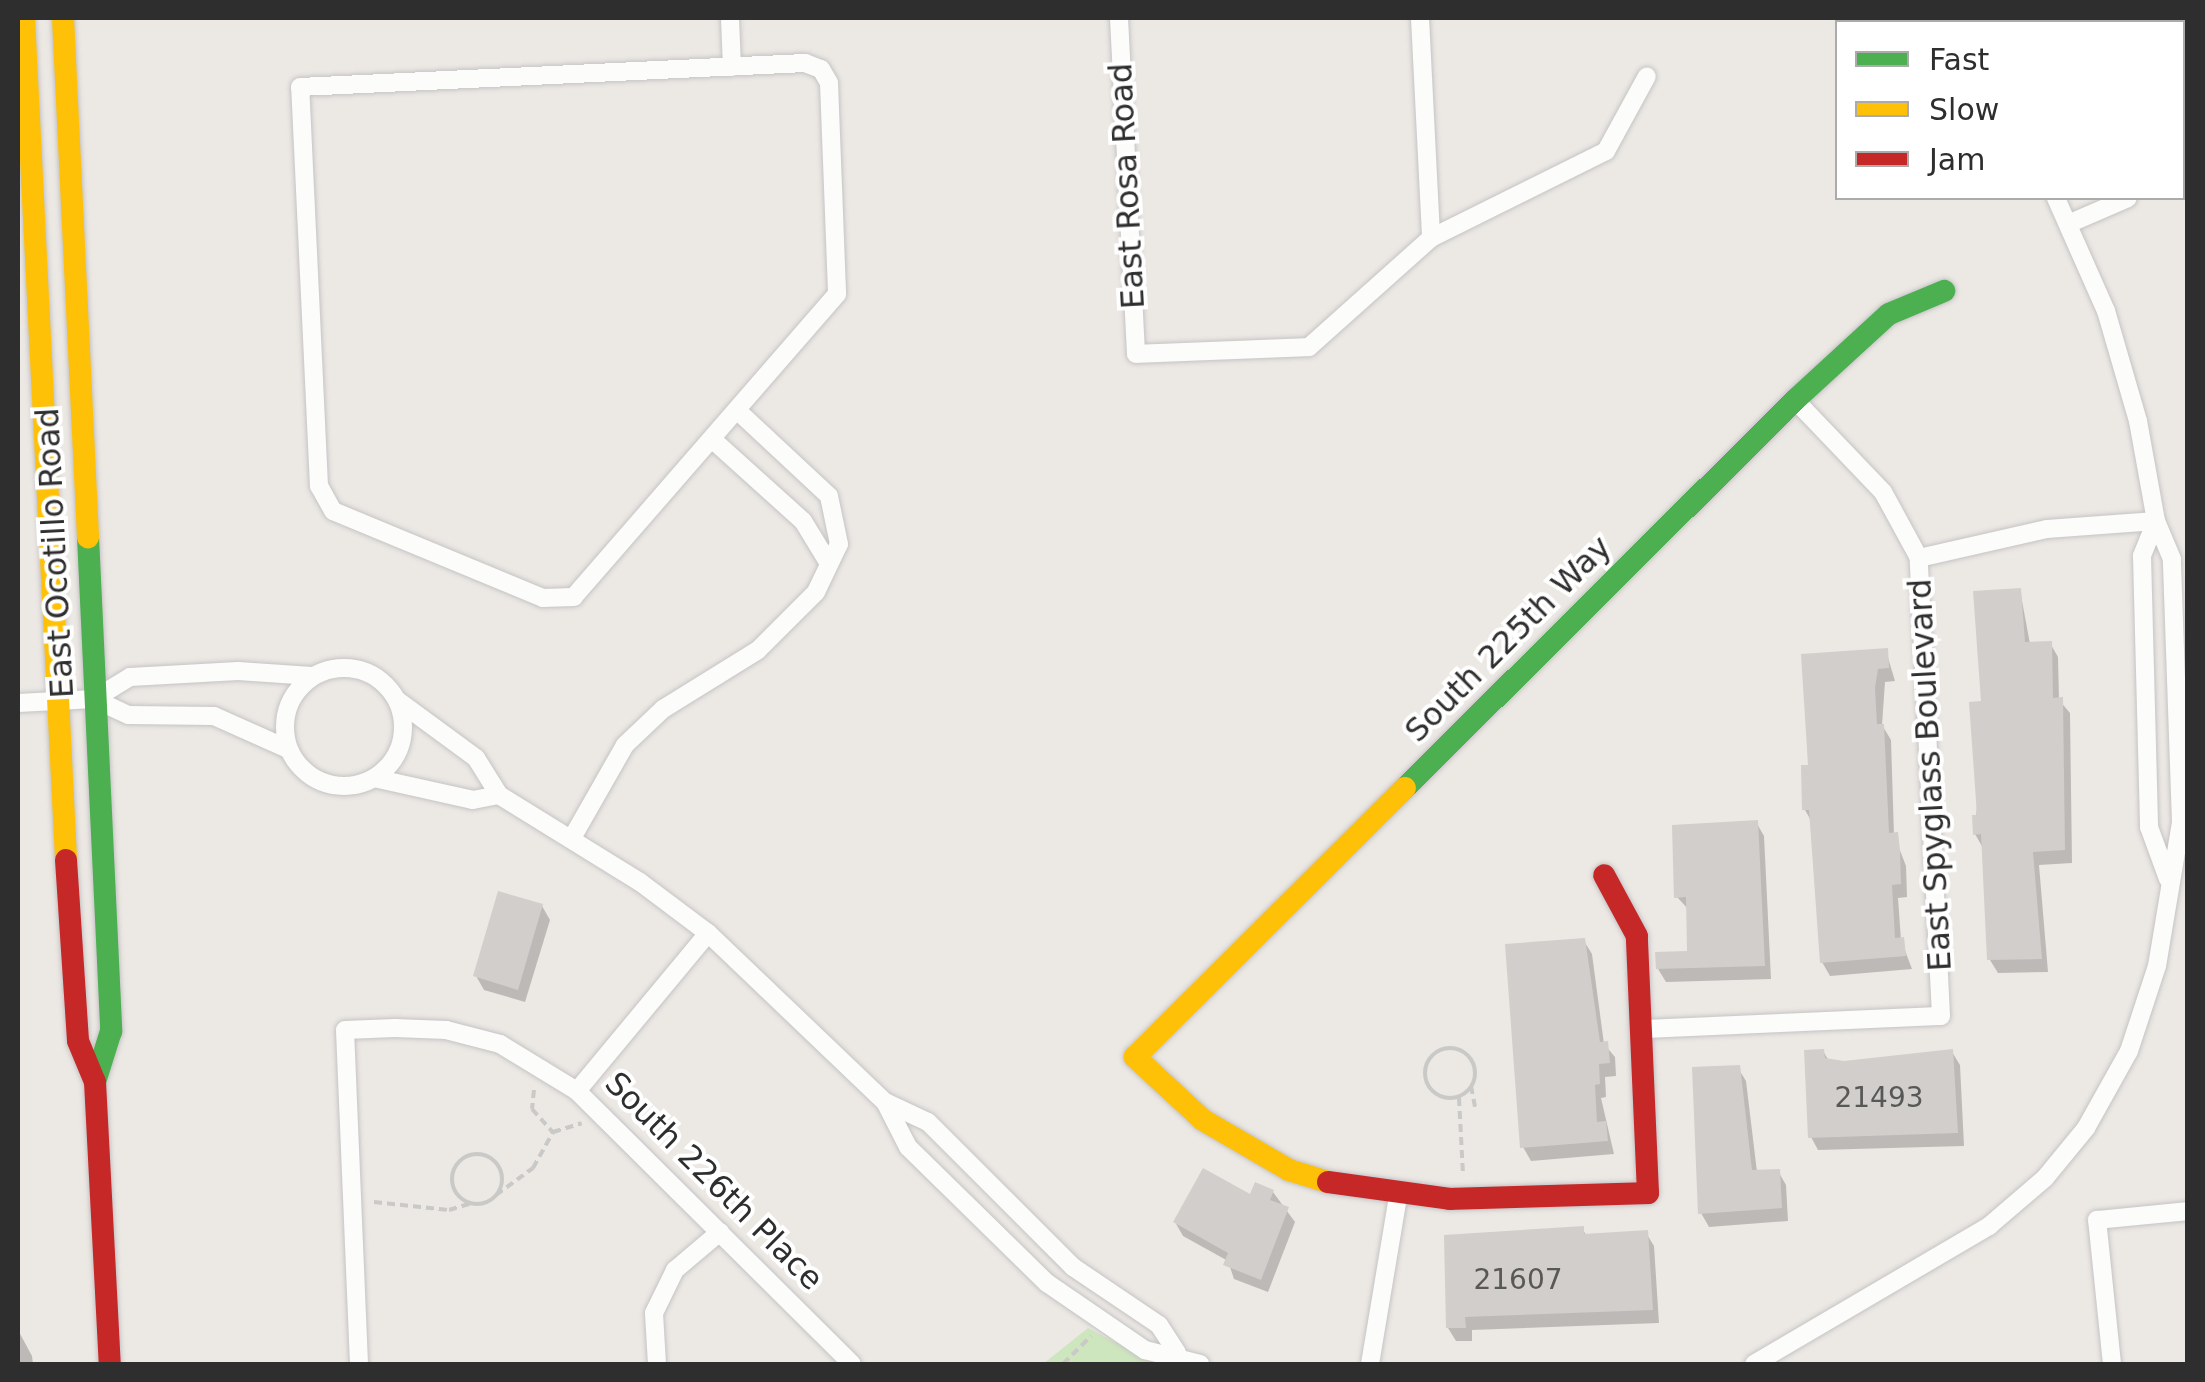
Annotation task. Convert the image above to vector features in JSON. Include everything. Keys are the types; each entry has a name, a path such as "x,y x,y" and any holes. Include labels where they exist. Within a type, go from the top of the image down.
{"main road":[{"name":"East Ocotillo Road","path":"24,18 55,702 78,1041 96,1082"},
{"name":"East Ocotillo Road","path":"63,18 111,1031 96,1082 110,1364"},
{"name":"South 225th Way","path":"1398,1196 1289,1170 1203,1120 1136,1057 1795,400 1889,314 1944,291"},
{"path":"1398,1196 1464,1198 1648,1192 1637,936 1604,875"}],"street":[{"path":"730,18 732,67"},
{"name":"East Rosa Road","path":"1119,18 1136,354 1309,347 1430,238"},
{"path":"1420,18 1430,238 1606,151 1647,76"},
{"path":"804,62 822,69 829,84 839,287 738,411 588,583 564,601 333,511 319,486 300,87 732,67 804,62"},
{"path":"1763,1360 1793,1346 1989,1226 2076,1140 2130,1051 2156,966 2168,879 2181,822 2173,578 2156,521 2138,421 2112,329 2057,200"},
{"path":"2068,224 2123,200"},
{"name":"East Spyglass Boulevard","path":"1643,1029 1941,1016 1919,558 1884,492 1795,400"},
{"path":"572,838 626,745 663,709 758,650 816,592 840,532 829,496 738,411"},
{"path":"712,440 803,521 828,562"},
{"path":"1919,558 2047,529 2156,521"},
{"path":"2156,521 2142,556 2149,827 2168,879"},
{"path":"18,703 94,699 130,677 238,670 312,676 360,669 476,758 498,795 572,838 708,932 886,1102 928,1122 1074,1267 1158,1325 1177,1353"},
{"path":"288,749 287,708 312,676"},
{"path":"94,699 129,715 214,716 288,749 324,784 358,785 374,778 398,752 403,734 397,700"},
{"path":"374,778 473,800 498,795"},
{"path":"577,1091 708,932"},
{"name":"South 226th Place","path":"352,1203 346,1030 446,1030 500,1044 544,1069 598,1109 852,1364"},
{"path":"886,1102 908,1148 995,1237 1100,1324 1145,1350 1177,1353 1200,1364"},
{"path":"1370,1364 1398,1196"},
{"path":"352,1203 359,1364"},
{"path":"2112,1364 2097,1220 2188,1212"},
{"path":"657,1364 654,1313 675,1270 720,1232"},
{"path":"1793,1346 1802,1364"}],"path":[{"path":"1471,1086 1459,1096 1442,1098 1430,1089 1424,1076 1437,1050 1464,1051 1474,1063 1471,1086 1476,1111"},
{"path":"544,1069 531,1104 552,1132"},
{"path":"1459,1096 1464,1198"},
{"path":"552,1132 572,1128 598,1109"},
{"path":"352,1203 449,1210 472,1204 496,1195 533,1168 552,1132"},
{"path":"472,1204 453,1187 452,1174 469,1155 493,1160 502,1184 496,1195"},
{"path":"1063,1364 1100,1324"}],"green space":[{"path":"1088,1328 1156,1364 1043,1364"}],"building":[{"path":"2021,588 2025,642 2052,641 2053,698 2063,697 2065,850 2033,852 2042,959 1987,960 1981,834 1973,835 1972,815 1977,815 1969,702 1981,701 1973,591"},
{"path":"1888,648 1889,668 1878,669 1875,688 1877,724 1884,724 1889,833 1898,832 1900,851 1901,884 1892,885 1895,938 1904,937 1906,956 1820,963 1809,810 1802,810 1801,765 1808,765 1801,654"},
{"path":"1758,820 1765,966 1656,969 1655,952 1687,951 1686,897 1674,898 1672,825"},
{"path":"498,891 543,904 518,990 473,976"},
{"path":"1585,938 1600,1042 1608,1041 1610,1063 1599,1064 1600,1084 1595,1085 1597,1122 1606,1121 1608,1141 1520,1148 1505,944"},
{"path":"1824,1049 1825,1058 1844,1061 1953,1049 1958,1133 1808,1138 1804,1050"},
{"path":"1740,1065 1752,1170 1780,1169 1782,1208 1698,1214 1692,1067"},
{"path":"1203,1168 1250,1194 1255,1182 1274,1190 1270,1200 1289,1207 1261,1280 1223,1265 1228,1253 1173,1222"},
{"path":"1584,1226 1584,1234 1648,1230 1653,1310 1465,1317 1466,1328 1446,1328 1444,1235"}],"traffic: fast":[{"path":"1405,788 1795,400 1889,314 1944,291"},
{"path":"88,537 111,1031 95,1082"}],"traffic: slow":[{"path":"24,18 66,860"},
{"path":"63,18 88,537"},
{"path":"1328,1182 1289,1170 1203,1120 1135,1057 1405,788"}],"traffic: jam":[{"path":"66,860 78,1041 95,1082 110,1364"},
{"path":"1328,1182 1450,1199 1648,1193 1637,936 1604,875"}]}
